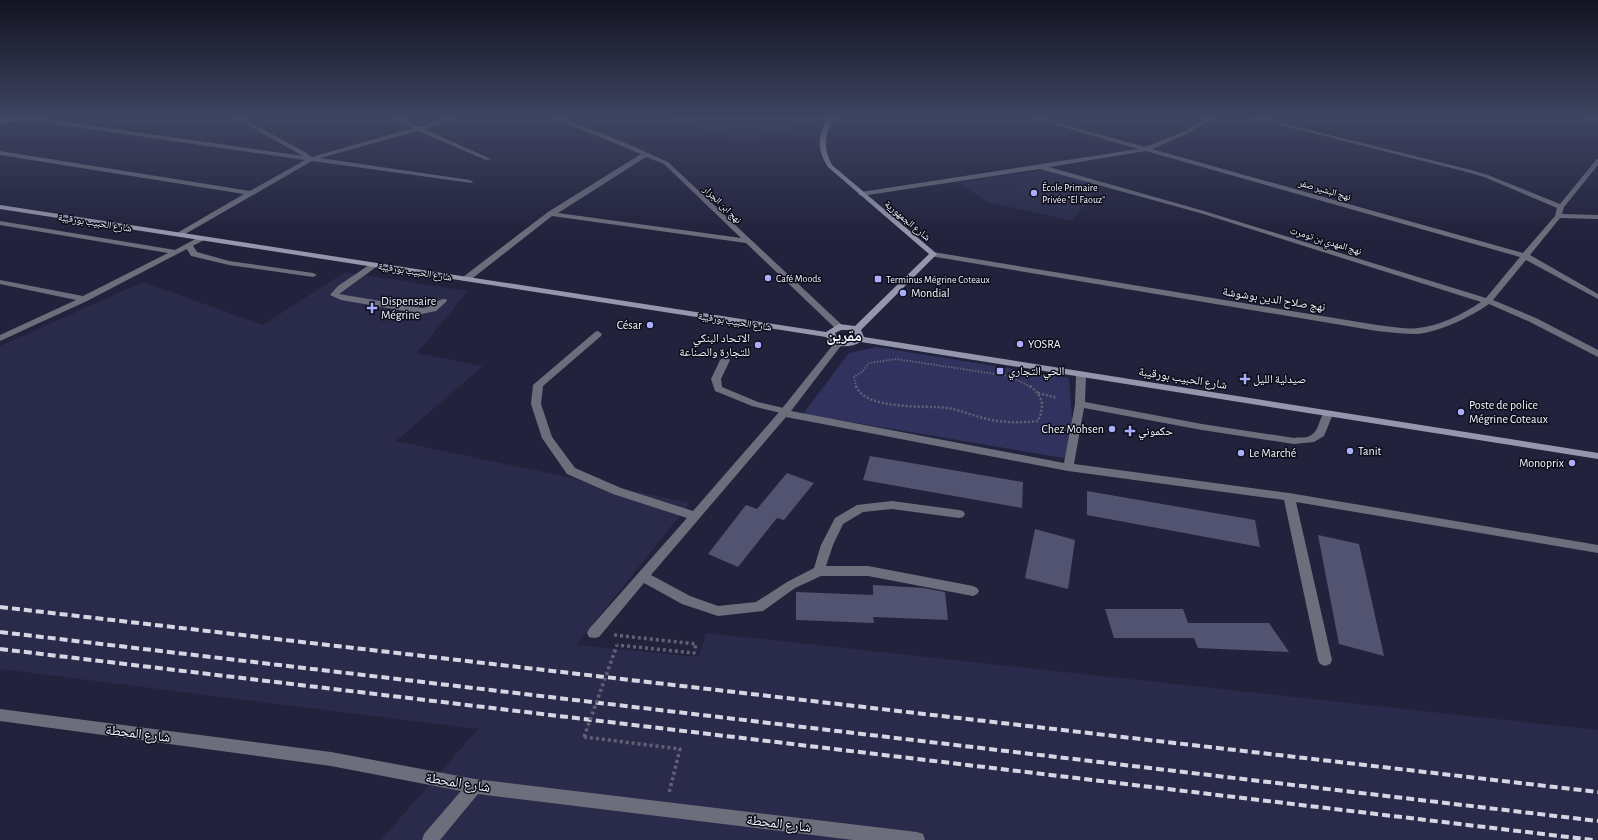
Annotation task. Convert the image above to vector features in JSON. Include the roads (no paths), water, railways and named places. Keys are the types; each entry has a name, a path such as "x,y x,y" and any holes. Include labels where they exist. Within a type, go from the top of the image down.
{"street":[{"path":"14,155 252,193"},
{"path":"284,155 470,182"},
{"path":"306,155 311,159"},
{"path":"180,235 311,159 325,155"},
{"path":"479,155 488,159"},
{"path":"466,279 551,214 644,155"},
{"name":"نهج ابن الجزار","path":"649,155 666,163 839,328"},
{"name":"شارع الجمهورية","path":"823,155 830,166 861,194 933,254 858,334"},
{"path":"861,194 1040,168 1114,155"},
{"name":"نهج البشير صفر","path":"1163,155 1525,256 1598,297"},
{"path":"1405,155 1486,176 1561,207 1598,161"},
{"name":"نهج المهدي بن تومرت","path":"1040,168 1202,212 1488,302 1533,320 1598,354"},
{"name":"شارع الحبيب بورقيبة","path":"0,206 202,239 830,335"},
{"name":"نهج صلاح الدين بوشوشة","path":"933,254 1377,328 1418,331 1445,324 1470,313 1488,302 1558,216 1561,207"},
{"path":"551,214 747,241"},
{"path":"1558,216 1598,217"},
{"path":"0,223 175,252"},
{"path":"0,338 84,299 202,239"},
{"path":"188,246 194,254 229,263 313,275"},
{"path":"375,265 340,288 334,295 341,298 422,311 433,309 443,301"},
{"path":"0,282 84,299"},
{"name":"شارع الحبيب بورقيبة","path":"839,328 846,327 858,334 1081,375 1598,456"},
{"path":"839,328 834,329 830,335 834,341 839,343 850,343 858,334"},
{"path":"598,334 538,385 536,404 547,438 571,471 617,490 695,516"},
{"path":"594,633 785,412 839,343"},
{"path":"725,360 716,379 718,389 755,404 785,412 1068,467 1289,497 1598,549"},
{"path":"1068,467 1080,404 1081,375"},
{"path":"1080,404 1202,427 1294,441 1310,440 1320,434 1328,414"},
{"path":"1289,497 1325,660"},
{"path":"819,571 827,545 839,521 861,508 892,505 959,514"},
{"path":"642,576 686,600 718,610 759,607 791,585 819,571 868,571 973,591"},
{"name":"شارع المحطة","path":"0,715 332,760 475,786 665,808 917,840"},
{"path":"430,840 475,786"}],"railway":[{"path":"0,607 1598,792"},
{"path":"0,632 1598,821"},
{"path":"0,649 1593,840"}],"place":[{"name":"École Primaire Privée \"El Faouz\"","path":"1034,193"},
{"name":"Café Moods","path":"768,278"},
{"name":"Terminus Mégrine Coteaux","path":"878,279"},
{"name":"Mondial","path":"903,293"},
{"name":"Dispensaire Mégrine","path":"372,308"},
{"name":"César","path":"650,325"},
{"name":"YOSRA","path":"1020,344"},
{"name":"الاتحاد البنكي للتجارة والصناعة","path":"758,345"},
{"name":"الحي التجاري","path":"1000,371"},
{"name":"صيدلية الليل","path":"1245,379"},
{"name":"Poste de police Mégrine Coteaux","path":"1461,412"},
{"name":"Chez Mohsen","path":"1112,429"},
{"name":"حكموني","path":"1130,431"},
{"name":"Tanit","path":"1350,451"},
{"name":"Le Marché","path":"1241,453"},
{"name":"Monoprix","path":"1572,463"}],"district":[{"name":"مقرين","path":"844,335"}]}
